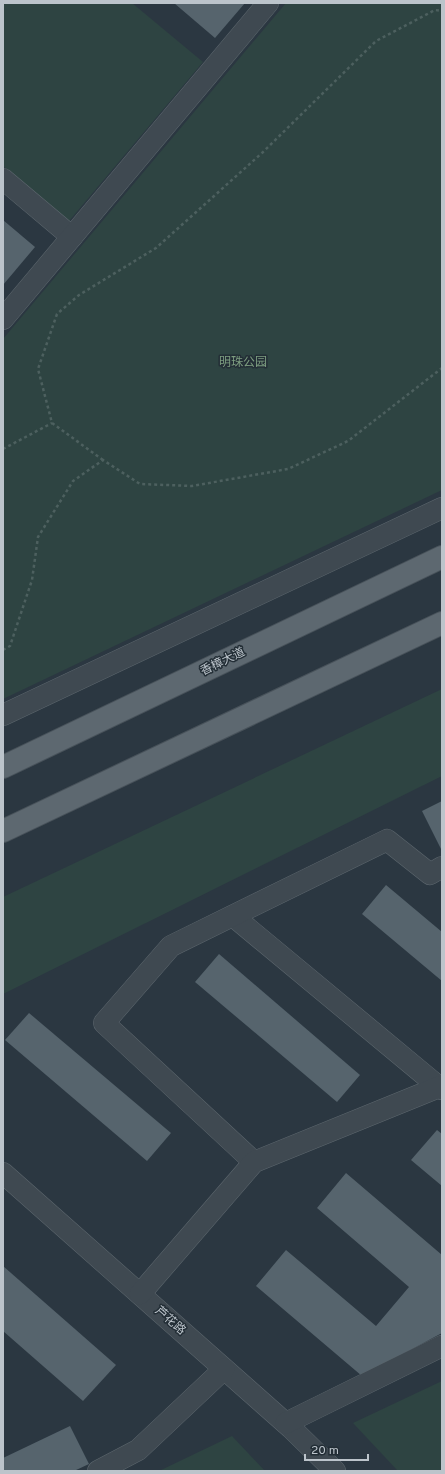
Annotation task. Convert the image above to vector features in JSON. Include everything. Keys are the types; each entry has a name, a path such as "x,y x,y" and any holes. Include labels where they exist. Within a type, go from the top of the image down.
{"main road":[{"name":"香樟大道","path":"3,767 442,557"},
{"path":"3,831 442,623"}],"street":[{"path":"3,319 268,3"},
{"path":"3,179 72,237"},
{"path":"3,715 442,508"},
{"path":"254,1162 104,1023 171,946 387,840 430,874 442,868"},
{"path":"140,1294 254,1162 441,1088 233,916"},
{"name":"芦花路","path":"3,1173 286,1423 335,1471"},
{"path":"286,1423 442,1346"},
{"path":"98,1471 138,1450 224,1368"}],"path":[{"path":"442,11 435,10 376,41 262,153 156,248 79,295 57,314 38,369 52,423 103,460 140,484 192,486 288,469 348,441 442,368"},
{"path":"3,449 52,423"},
{"path":"3,650 10,646 32,580 38,538 73,481 103,460"}],"green space":[{"path":"3,3 132,3 203,62 69,221 3,166"},
{"name":"明珠公园","path":"286,3 442,3 442,490 3,699 3,339"},
{"path":"442,689 442,776 3,994 3,897"},
{"path":"442,1381 442,1471 398,1471 353,1423"},
{"path":"232,1436 265,1471 159,1471"}],"building":[{"path":"174,3 245,3 215,38"},
{"path":"3,220 35,247 3,285"},
{"path":"442,801 442,849 441,849 422,811"},
{"path":"386,885 442,932 442,981 362,914"},
{"path":"219,954 360,1075 337,1102 195,982"},
{"path":"29,1013 171,1133 147,1161 5,1040"},
{"path":"437,1130 442,1134 442,1186 411,1160"},
{"path":"346,1173 442,1255 442,1333 362,1376 256,1286 286,1250 376,1326 409,1287 317,1208"},
{"path":"3,1266 116,1365 83,1401 3,1331"},
{"path":"70,1426 89,1464 74,1471 3,1471 3,1458"}]}
